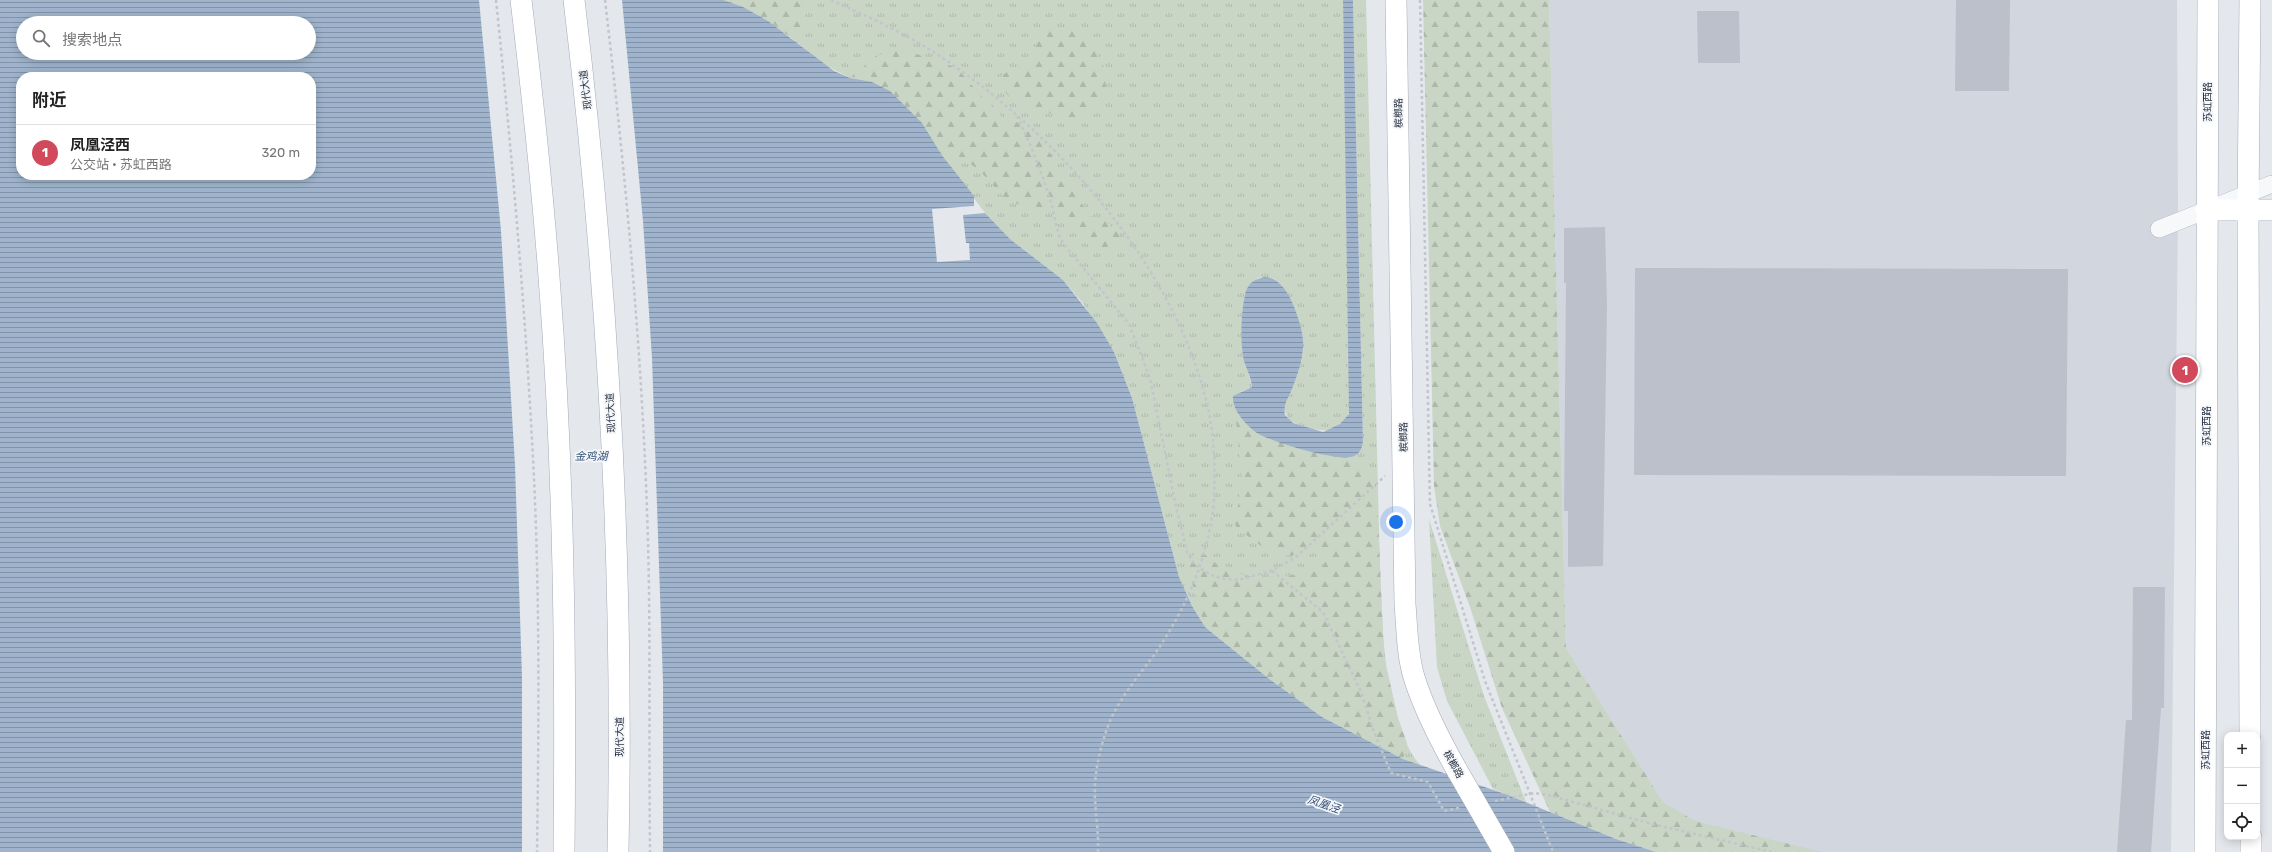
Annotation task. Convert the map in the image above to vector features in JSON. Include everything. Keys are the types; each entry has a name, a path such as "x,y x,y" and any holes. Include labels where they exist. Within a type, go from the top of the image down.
{"main road":[{"path":"521,0 538,143 550,279 557,402 565,642 564,852"},
{"name":"现代大道","path":"574,0 593,166 610,397 618,638 618,852"},
{"name":"槟榔路","path":"1396,0 1405,604 1409,649 1414,676 1423,703 1458,772 1504,852"},
{"name":"苏虹西路","path":"2205,852 2206,210 2208,0"},
{"path":"2250,0 2248,202 2250,732"},
{"path":"2206,210 2248,202 2272,210"},
{"path":"2251,840 2251,852"}],"lane":[{"path":"2248,202 2272,184"},
{"path":"2159,229 2206,210"}],"path":[{"path":"496,0 521,271 532,448 539,664 537,852"},
{"path":"605,0 621,133 641,412 649,589 650,852"},
{"path":"831,0 870,17 944,58 1017,116 1054,148 1110,215 1135,250 1168,302 1200,378 1205,397 1214,451 1214,502 1208,540 1184,606 1162,643 1130,686 1113,714 1107,728 1101,748 1095,786 1098,852"},
{"path":"1420,0 1430,504 1485,681 1553,852"},
{"path":"1017,116 1034,151 1050,201 1057,232 1063,243 1129,324 1150,378 1175,502 1187,552 1194,564 1211,576 1224,579 1238,580 1271,571 1296,557 1403,460"},
{"path":"1271,571 1323,612 1361,692 1374,732 1391,774 1428,782 1444,811 1466,807"},
{"path":"1489,802 1534,793 1552,796 1652,824 1772,852"}],"shaded area":[{"path":"1549,0 2177,0 2178,211 2171,852 1694,852 1566,648"}],"green space":[{"path":"723,0 1343,0 1350,408 1347,418 1341,425 1334,429 1315,429 1289,420 1284,409 1303,353 1302,337 1289,298 1282,286 1278,281 1272,278 1258,278 1245,294 1242,321 1242,348 1252,387 1240,392 1267,438 1279,442 1363,441 1353,0 1366,0 1382,620 1387,673 1392,699 1399,724 1408,746 1420,765 1403,759 1205,627 1192,606 1179,577 1132,398 1114,352 1082,302 1063,280 1010,239 985,213 941,154 850,78 823,64 791,37"},
{"path":"723,0 797,0 806,20 806,29 802,41 797,43 771,23 743,8"},
{"path":"1423,0 1549,0 1566,648 1663,802 1695,821 1822,852 1656,852 1616,839 1550,812 1502,708 1471,610 1440,526 1434,486"},
{"path":"1067,26 1089,35 1104,68 1106,90 1102,99 1087,113 1080,116 1064,118 1010,98 1000,85 1001,77 1013,67 1021,67 1030,62 1039,37 1054,28"},
{"path":"892,50 907,51 945,63 958,69 980,95 993,106 1004,120 1020,123 1040,138 1069,182 1085,210 1090,216 1105,220 1118,233 1120,241 1117,250 1109,251 1090,245 1084,232 1077,223 1068,217 1027,207 1009,200 998,191 978,169 965,161 941,154 922,123 890,91 850,78 876,56"},
{"path":"1235,410 1255,432 1267,438 1309,452 1348,458 1355,462 1373,478 1377,496 1384,656 1398,718 1407,743 1403,759 1322,717 1268,678 1205,627 1190,576 1190,560 1195,552 1203,553 1223,569 1256,578 1296,575 1321,570 1328,556 1323,549 1316,546 1292,555 1274,553 1237,528 1235,524 1242,481"},
{"path":"1429,519 1484,696 1526,802 1493,789 1447,701 1437,667"}],"water":[{"name":"金鸡湖","path":"0,0 723,0 743,7 768,21 834,71 850,78 872,82 890,91 922,123 941,154 974,196 974,206 932,209 937,262 970,260 969,243 966,243 963,215 985,213 1010,239 1063,280 1097,323 1114,352 1132,398 1179,577 1192,606 1205,627 1268,678 1322,717 1403,759 1508,795 1616,839 1656,852 0,852"},
{"path":"1343,0 1353,0 1363,441 1360,452 1354,456 1335,457 1290,446 1257,433 1240,417 1233,401 1233,396 1252,387 1244,361 1242,346 1242,319 1246,292 1249,285 1253,281 1267,277 1275,280 1282,286 1288,295 1297,315 1303,340 1301,361 1295,382 1285,405 1285,415 1293,423 1323,432 1340,424 1349,414"}],"pier":[{"path":"479,0 622,0 643,221 652,358 663,683 663,852 522,852 522,676 515,465 501,231"}],"building":[{"path":"1956,0 2010,0 2009,91 1955,91"},
{"path":"1697,11 1739,11 1740,63 1698,63"},
{"path":"1605,227 1607,305 1603,566 1568,567 1568,511 1564,511 1566,283 1564,283 1564,228"},
{"path":"1635,268 2068,269 2066,476 1634,475"},
{"path":"2133,587 2165,587 2164,708 2161,708 2151,852 2117,852 2126,720 2132,720"}],"place":[{"name":"凤凰泾西","path":"2185,370"}],"water label":[{"name":"凤凰泾","path":"1324,804"}]}
